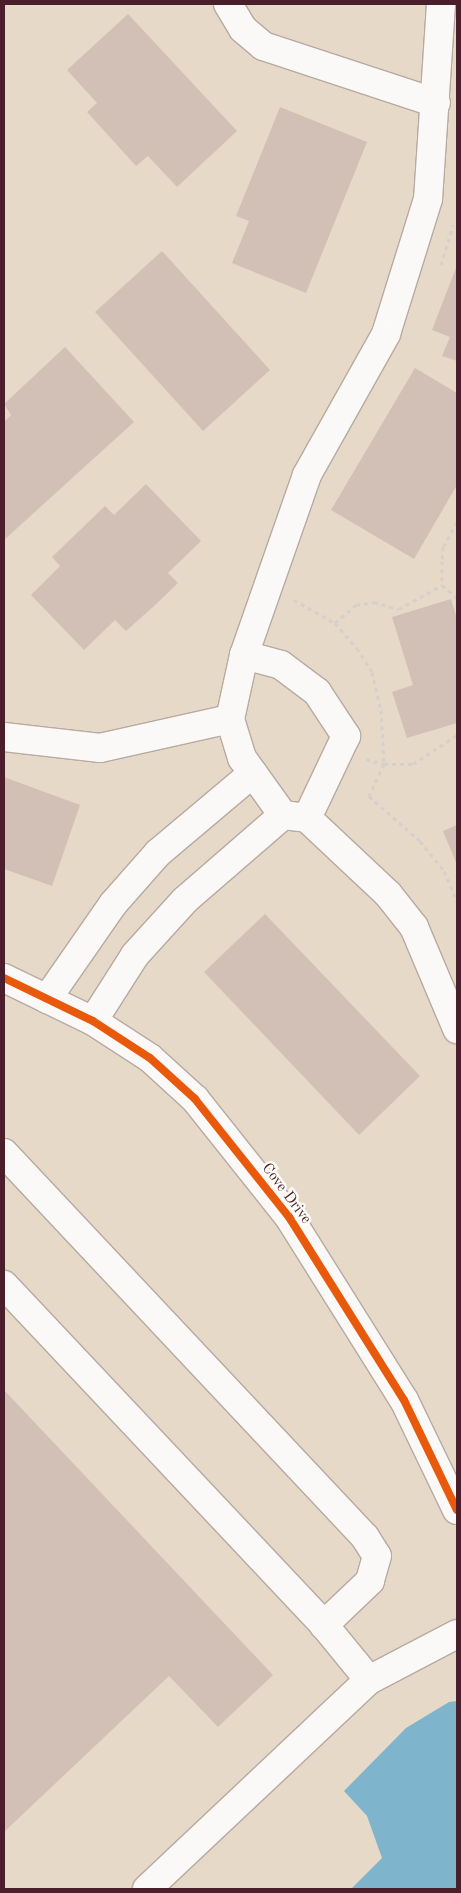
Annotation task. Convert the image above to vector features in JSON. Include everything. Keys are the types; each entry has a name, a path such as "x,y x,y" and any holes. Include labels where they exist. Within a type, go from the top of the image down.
{"street":[{"path":"228,4 243,29 263,46 436,103"},
{"path":"441,4 436,103 428,199 386,334 307,475 244,654 230,718 242,758 253,773 295,816 388,894 414,927 457,1029"},
{"path":"93,1021 135,955 185,900 295,816 339,751 346,736 318,692 280,665 244,654"},
{"path":"4,736 100,748 230,718"},
{"path":"47,999 113,904 158,853 253,773"},
{"name":"Cove Drive","path":"4,978 93,1021 150,1058 195,1100 289,1217 404,1400 457,1510"},
{"path":"4,1153 365,1537 377,1556 370,1581 324,1625"},
{"path":"4,1285 324,1625 369,1680"},
{"path":"147,1889 369,1680 457,1634"}],"path":[{"path":"436,275 455,220"},
{"path":"442,585 443,547 457,522"},
{"path":"442,585 457,598"},
{"path":"335,623 356,604 374,602 399,609 442,585"},
{"path":"291,598 335,623 372,672 381,710 384,764 369,796 420,841 444,871 457,901"},
{"path":"339,751 384,764 413,764 457,735"}],"water":[{"path":"457,1701 457,1889 351,1889 382,1858 367,1816 344,1791 406,1728 449,1702"}],"building":[{"path":"128,14 237,131 177,187 148,156 136,166 87,112 97,103 67,70"},
{"path":"280,107 367,142 306,293 232,263 249,221 236,216"},
{"path":"162,251 270,370 203,431 95,312"},
{"path":"457,265 457,361 442,356 450,337 432,330"},
{"path":"65,347 134,422 4,540 4,422 11,415 4,404"},
{"path":"415,368 457,393 457,485 414,559 331,510"},
{"path":"146,484 201,541 168,573 178,583 153,607 126,631 115,620 84,650 31,595 60,566 52,557 105,506 114,515"},
{"path":"451,599 457,619 457,723 407,738 392,692 413,685 392,617"},
{"path":"4,777 80,805 52,886 4,869"},
{"path":"457,825 457,865 443,831"},
{"path":"265,914 420,1076 359,1135 204,972"},
{"path":"4,1390 273,1675 218,1727 169,1676 4,1832"}],"cycle path":[{"path":"4,978 93,1021 150,1058 195,1099 289,1217 404,1400 457,1510"}]}
